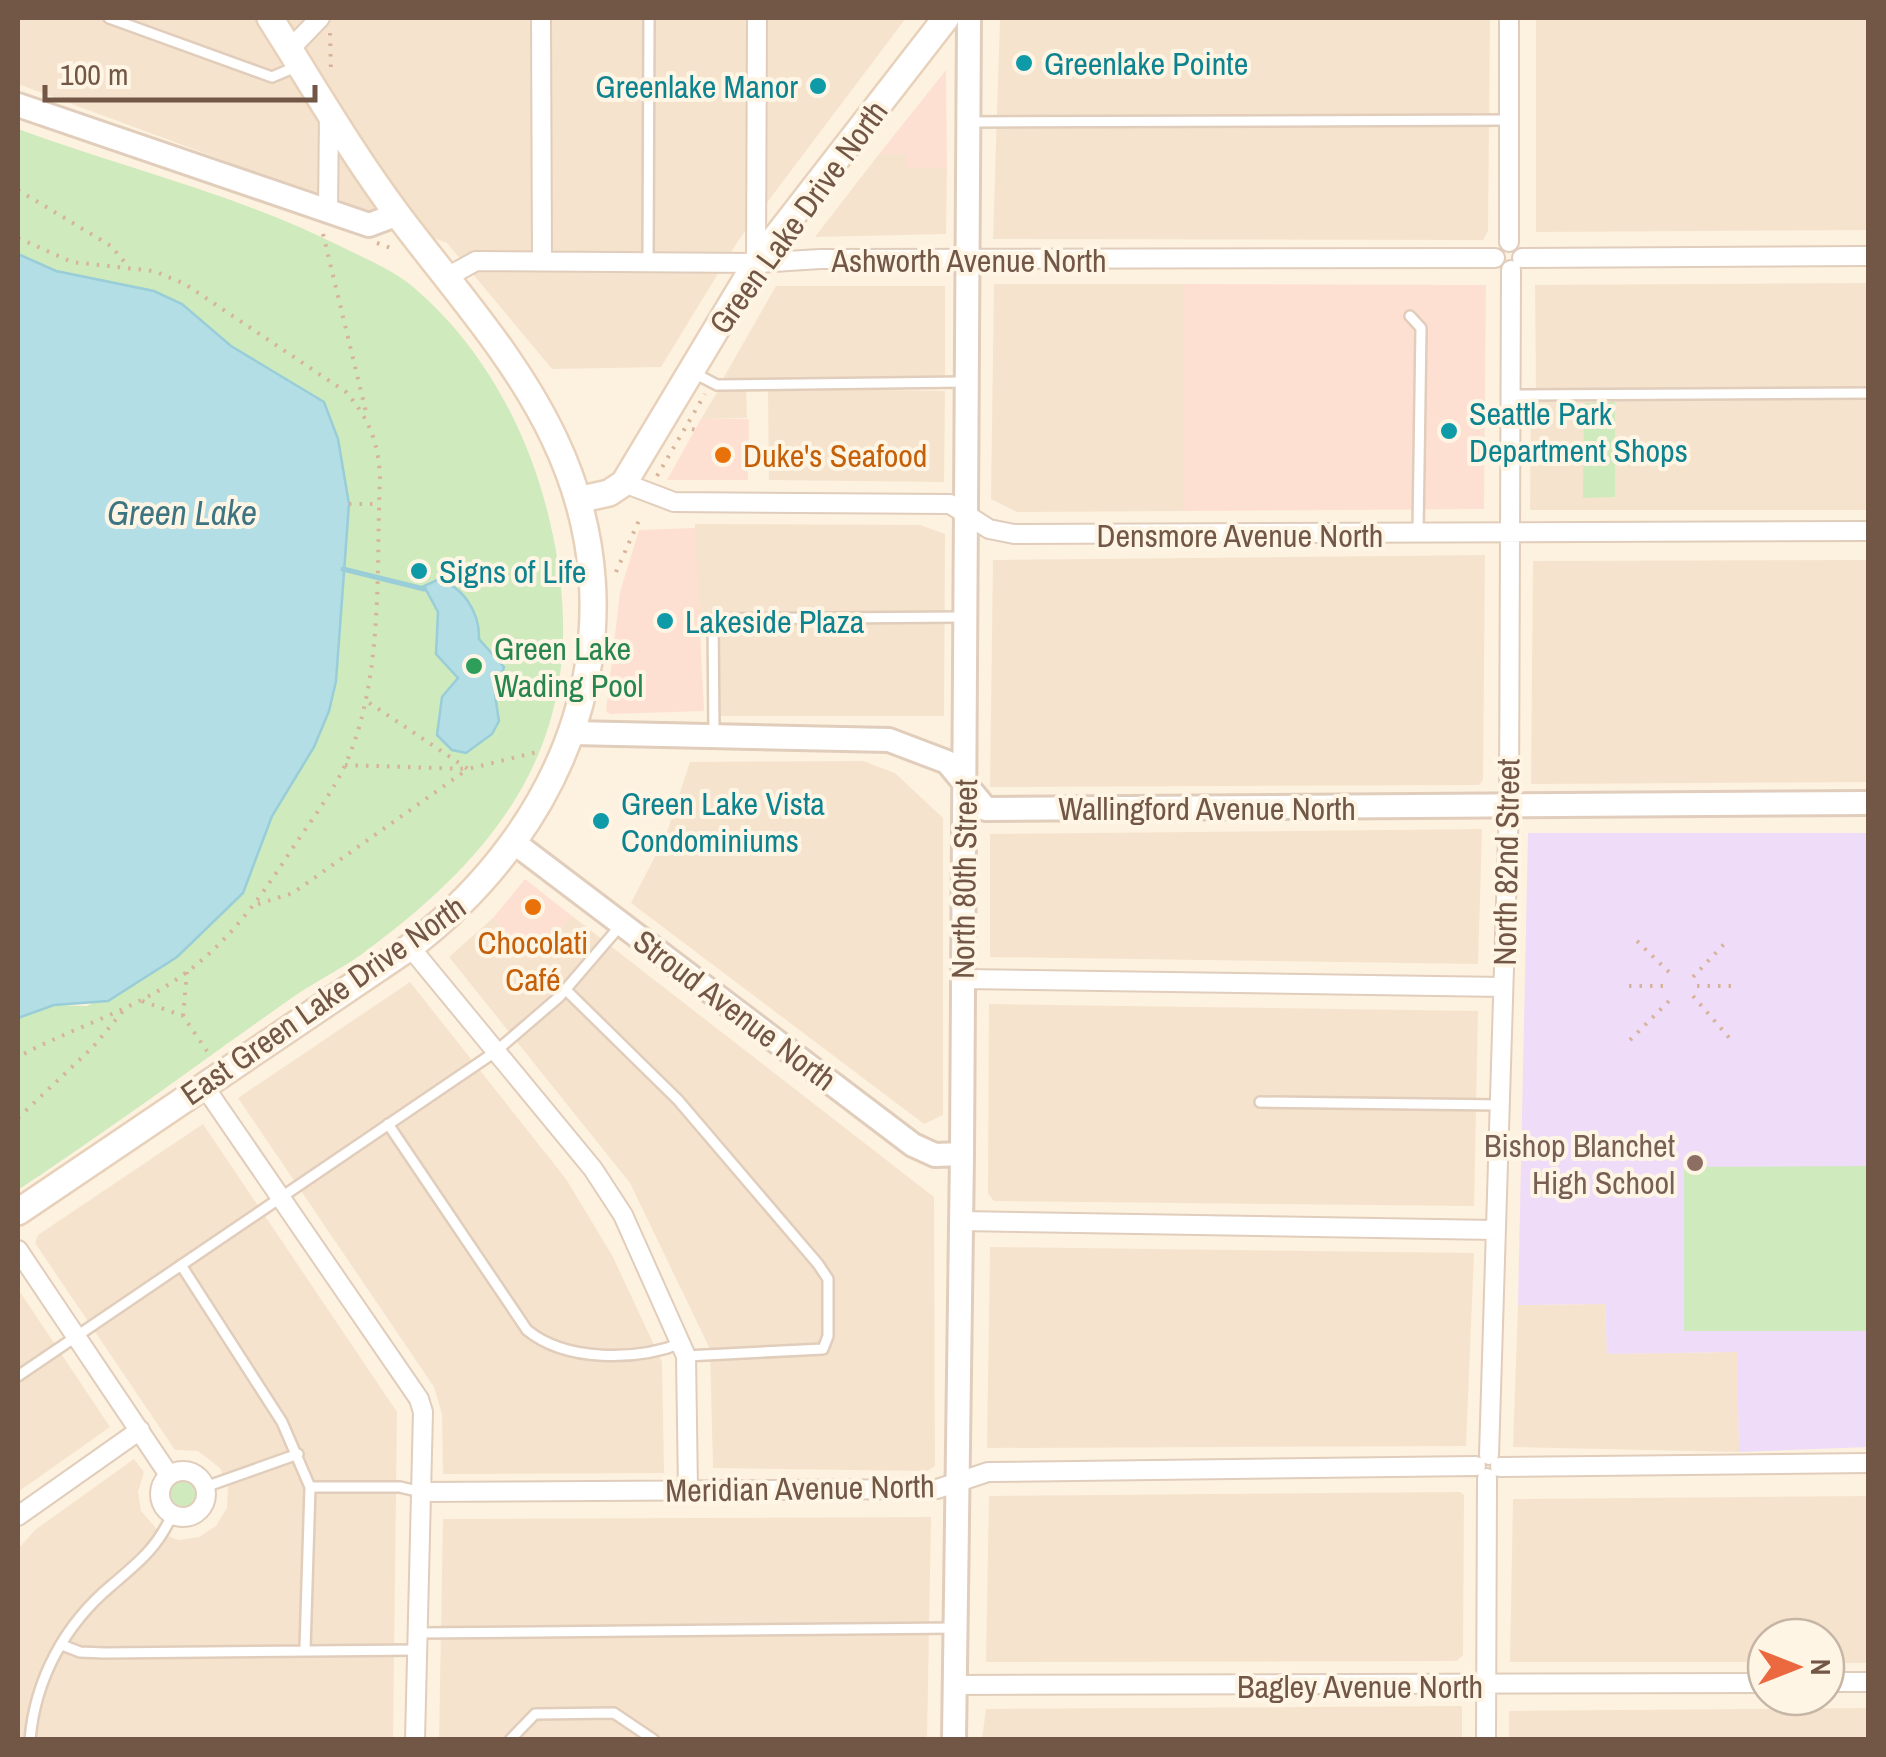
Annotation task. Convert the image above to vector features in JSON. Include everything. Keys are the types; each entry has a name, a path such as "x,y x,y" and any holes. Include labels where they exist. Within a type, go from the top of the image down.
{"main road":[{"name":"East Green Lake Drive North","path":"18,1212 410,947 469,899 516,844 554,782 574,733 591,629 589,570 578,500 536,403 448,277 398,214 270,18"},
{"name":"Green Lake Drive North","path":"624,483 756,263 946,18"},
{"path":"578,500 609,493 624,483"}],"street":[{"path":"294,57 325,18"},
{"path":"541,18 542,260"},
{"path":"756,263 757,18"},
{"name":"North 80th Street","path":"954,1740 962,1221 969,18"},
{"path":"1509,18 1509,242"},
{"path":"18,105 326,223 374,226 398,214"},
{"path":"326,223 329,113"},
{"path":"1509,242 1497,248 1495,258 1502,269 1516,264 1868,256"},
{"path":"1509,242 1518,246 1516,264"},
{"name":"Ashworth Avenue North","path":"448,277 476,261 1495,258"},
{"name":"North 82nd Street","path":"1486,1740 1488,1466 1508,805 1509,395 1516,264"},
{"name":"Densmore Avenue North","path":"624,483 674,502 950,504 989,529 1030,534 1868,531"},
{"name":"Wallingford Avenue North","path":"574,733 888,740 947,762 986,810 1868,802"},
{"name":"Stroud Avenue North","path":"516,844 913,1145 936,1155 962,1154"},
{"path":"410,947 610,1192 684,1349 688,1490"},
{"path":"962,979 1503,987"},
{"path":"204,1086 419,1399 423,1412 415,1740"},
{"path":"962,1221 1496,1230"},
{"path":"18,1250 169,1474"},
{"path":"18,1516 140,1430"},
{"name":"Meridian Avenue North","path":"421,1492 937,1489 988,1472 1868,1463"},
{"path":"188,1471 205,1487 205,1502 196,1513 172,1515 160,1499 162,1484 169,1474 188,1471"},
{"name":"Bagley Avenue North","path":"954,1685 1746,1683"}],"lane":[{"path":"109,18 272,77 294,57"},
{"path":"648,261 649,18"},
{"path":"968,122 1509,120"},
{"path":"1410,316 1421,328 1418,534"},
{"path":"690,370 717,386 966,382"},
{"path":"1509,395 1868,392"},
{"path":"714,734 712,619 965,617"},
{"path":"18,1376 495,1052 566,990 622,924"},
{"path":"388,1124 527,1330 549,1348 575,1353 823,1349 828,1336 828,1279 678,1100 566,990"},
{"path":"1260,1102 1500,1105"},
{"path":"181,1266 298,1454 310,1487 305,1649"},
{"path":"205,1487 298,1454"},
{"path":"310,1487 400,1487 421,1492"},
{"path":"30,1740 49,1662 89,1607 147,1559 172,1515"},
{"path":"62,1645 80,1652 104,1653 955,1628"},
{"path":"510,1740 535,1714 614,1713 654,1740"}],"path":[{"path":"325,18 330,71 335,82"},
{"path":"18,190 112,246 127,266"},
{"path":"18,1057 142,1001 187,972 256,906 345,765 365,700 378,547 378,448 367,416 326,223"},
{"path":"18,238 72,262 127,266 185,284 346,392 367,416"},
{"path":"376,243 410,255"},
{"path":"692,430 700,431"},
{"path":"349,504 379,504"},
{"path":"616,572 640,518"},
{"path":"365,700 468,768"},
{"path":"345,765 468,768 537,752"},
{"path":"256,906 293,893 468,768"},
{"path":"1637,941 1674,977"},
{"path":"1692,977 1726,942"},
{"path":"183,1016 187,972"},
{"path":"1630,986 1671,986"},
{"path":"1697,986 1735,986"},
{"path":"1630,1040 1674,996"},
{"path":"1694,996 1732,1041"},
{"path":"142,1001 183,1016 206,1050"},
{"path":"18,1118 94,1047 126,1007"}],"shaded area":[{"path":"18,18 906,18 738,241 661,367 552,369 447,243 18,84"},
{"path":"1000,18 1490,18 1488,231 1483,240 993,239"},
{"path":"1536,18 1868,18 1868,230 1536,232"},
{"path":"946,70 947,168 907,168 906,154 879,154"},
{"path":"879,154 907,154 907,168 947,168 946,234 815,237"},
{"path":"1868,283 1868,388 1536,392 1535,285"},
{"path":"994,284 1184,284 1184,511 1017,512 991,499"},
{"path":"1184,284 1486,285 1484,509 1184,511"},
{"path":"776,286 945,286 945,379 729,382 724,377"},
{"path":"746,388 747,418 701,419 719,389"},
{"path":"768,388 945,391 944,482 769,480"},
{"path":"1868,398 1868,510 1530,510 1531,399"},
{"path":"701,419 749,419 748,480 667,480"},
{"path":"695,524 920,525 945,534 944,716 720,716 719,629 701,625 695,614"},
{"name":"Lakeside Plaza","path":"695,528 704,711 610,714 606,711 620,592 639,530"},
{"path":"1485,555 1483,780 1479,785 990,787 993,560"},
{"path":"1868,560 1868,782 1531,784 1533,561"},
{"path":"863,761 895,773 943,818 943,1115 924,1124 631,903 666,835 690,762"},
{"path":"1482,829 1478,964 990,957 990,834"},
{"name":"Bishop Blanchet High School","path":"1528,833 1868,833 1868,1447 1739,1452 1737,1352 1607,1354 1605,1304 1518,1305"},
{"path":"525,879 572,916 532,961 493,918"},
{"path":"572,916 934,1197 935,1466 927,1471 713,1468 710,1349 630,1183 449,957 493,918 532,960"},
{"path":"410,982 566,1179 612,1255 662,1362 664,1473 443,1474 442,1414 434,1387 238,1098"},
{"path":"989,1004 1478,1011 1474,1206 994,1201 988,1194"},
{"path":"203,1124 397,1412 393,1739 18,1740 18,1549 35,1530 134,1459 144,1472 138,1492 141,1511 161,1534 179,1540 199,1537 216,1526 227,1508 228,1487 220,1468 198,1451 175,1450 35,1243 38,1235"},
{"path":"990,1247 1474,1253 1466,1446 987,1448"},
{"path":"18,1289 110,1427 18,1492"},
{"path":"1605,1304 1607,1354 1737,1352 1739,1452 1513,1447 1518,1305"},
{"path":"1460,1492 1464,1495 1463,1655 1457,1661 986,1662 989,1496"},
{"path":"1868,1496 1868,1663 1846,1663 1846,1617 1746,1617 1746,1662 1510,1662 1513,1499"},
{"path":"931,1517 927,1739 439,1740 443,1519"},
{"path":"1462,1706 1462,1739 982,1739 986,1709"},
{"path":"1846,1708 1868,1708 1868,1739 1509,1739 1509,1711 1746,1709 1746,1717 1846,1717"}],"green space":[{"path":"18,129 308,231 397,275 438,310 482,364 530,456 550,522 562,592 562,657 552,715 532,769 502,819 464,866 417,911 362,954 295,995 18,1190 18,1018 53,1005 87,1006 177,957 243,893 272,816 314,748 329,711 336,681 349,504 338,439 324,402 231,346 182,304 154,291 56,271 18,254"},
{"path":"1615,402 1615,497 1583,498 1584,403"},
{"path":"1868,1166 1868,1331 1684,1331 1684,1167"},
{"path":"183,1480 193,1484 197,1494 193,1504 183,1508 173,1504 169,1494 173,1484"}],"water":[{"name":"Green Lake","path":"18,254 56,271 154,291 182,304 231,346 324,402 338,439 349,504 336,681 329,711 314,747 272,816 243,893 177,957 108,1001 54,1005 18,1018"},
{"name":"Green Lake Wading Pool","path":"437,580 462,594 477,620 479,639 504,667 495,695 499,721 492,734 466,753 452,750 437,735 442,697 458,678 436,654 438,612 424,586"}],"waterway":[{"path":"343,569 424,589"}],"place":[{"name":"Greenlake Pointe","path":"1024,63"},
{"name":"Greenlake Manor","path":"818,86"},
{"name":"Seattle Park Department Shops","path":"1449,431"},
{"name":"Duke's Seafood","path":"723,455"},
{"name":"Signs of Life","path":"419,571"},
{"name":"Lakeside Plaza","path":"665,621"},
{"name":"Green Lake Wading Pool","path":"474,666"},
{"name":"Green Lake Vista Condominiums","path":"601,821"},
{"name":"Chocolati Café","path":"533,907"},
{"name":"Bishop Blanchet High School","path":"1695,1163"}]}
